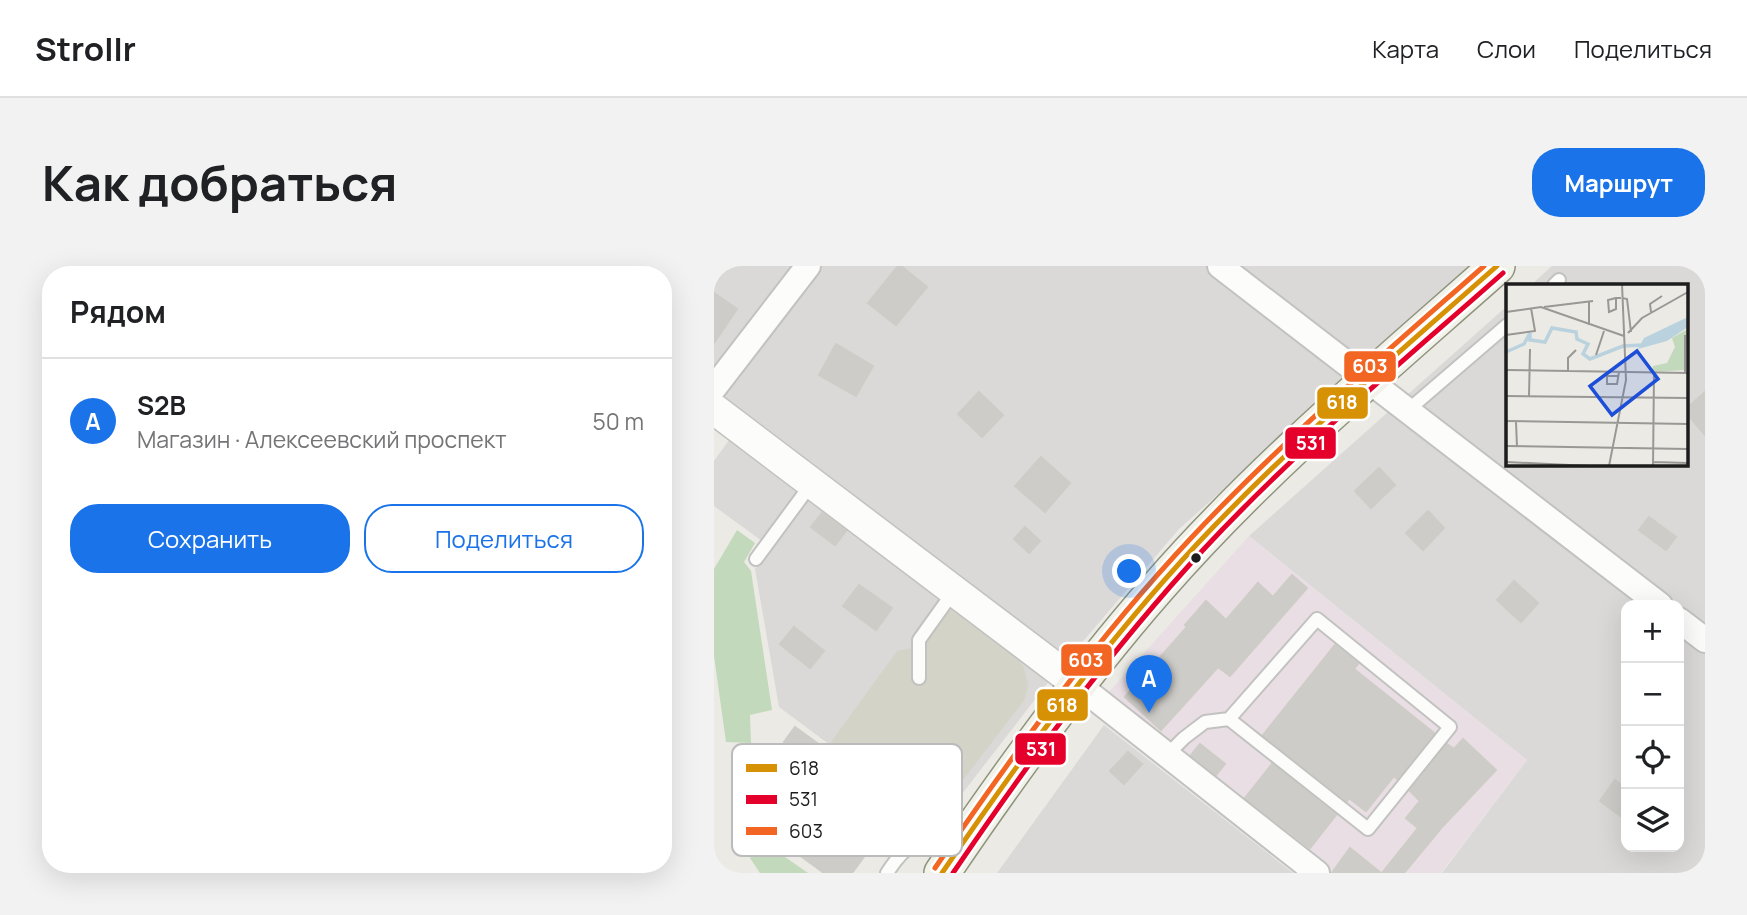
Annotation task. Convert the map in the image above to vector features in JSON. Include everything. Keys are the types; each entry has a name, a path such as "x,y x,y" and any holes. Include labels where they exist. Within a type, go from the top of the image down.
{"main road":[{"path":"962,844 1076,684 1197,545 1272,469 1497,266"},
{"path":"942,873 954,856"}],"street":[{"path":"714,388 808,266"},
{"path":"1220,266 1653,600"},
{"path":"714,409 1076,684 1317,873"},
{"path":"1684,624 1705,640"}],"lane":[{"path":"1407,411 1506,326"},
{"path":"756,559 812,483"},
{"path":"919,678 919,640 954,591"},
{"path":"1167,756 1205,722 1228,719 1317,620 1450,727 1368,829 1228,719"},
{"path":"962,836 968,835"},
{"path":"887,873 898,856"}],"shaded area":[{"path":"714,266 1473,266 1179,529 1050,680 962,794 962,744 829,744 779,707 755,569 824,475 714,390"},
{"path":"1552,266 1705,266 1705,873 1442,873 1527,760 1249,536 1506,307 1506,466 1688,466 1688,284 1532,284"},
{"path":"734,433 803,487 762,541 714,506 714,461"},
{"path":"1249,536 1527,760 1441,873 1330,873 1184,760 1109,692"},
{"path":"953,607 1012,650 1024,668 1028,685 1025,699 962,781 962,744 831,742 897,651 923,646"},
{"path":"1104,725 1293,873 997,873"}],"green space":[{"path":"737,530 755,543 744,562 751,571 772,710 750,715 751,743 726,742 714,656 714,569"},
{"path":"784,856 808,873 760,873 750,858"}],"building":[{"path":"898,266 927,287 896,325 868,303"},
{"path":"714,293 737,309 714,343"},
{"path":"836,344 873,366 856,396 819,375"},
{"path":"979,392 1003,415 982,437 958,414"},
{"path":"1705,392 1705,435 1688,415 1688,407"},
{"path":"1041,457 1070,483 1045,512 1015,486"},
{"path":"1379,468 1395,485 1371,508 1355,491"},
{"path":"1428,511 1444,528 1423,550 1406,533"},
{"path":"822,513 846,531 835,545 811,527"},
{"path":"1649,517 1676,537 1666,550 1639,530"},
{"path":"1025,527 1040,541 1029,553 1014,539"},
{"path":"1292,575 1307,588 1230,676 1218,667 1161,730 1125,697 1187,627 1185,625 1206,601 1226,620 1258,583 1273,597"},
{"path":"1514,581 1538,603 1521,622 1497,600"},
{"path":"859,585 892,608 876,630 843,606"},
{"path":"794,627 824,651 810,668 780,644"},
{"path":"1335,645 1358,664 1354,669 1434,733 1397,779 1394,776 1366,811 1349,798 1347,801 1263,735"},
{"path":"795,727 819,744 787,744 784,742"},
{"path":"1463,739 1496,770 1442,827 1404,873 1382,873 1418,828 1406,818 1420,801 1410,791 1447,744 1454,749"},
{"path":"1200,744 1225,764 1216,775 1191,755"},
{"path":"1128,752 1142,764 1124,784 1110,771"},
{"path":"1272,764 1336,815 1310,848 1245,798"},
{"path":"1615,780 1621,784 1621,816 1600,801"},
{"path":"1350,848 1381,873 1332,873"},
{"path":"801,856 865,856 852,873 824,873"}],"transit line":[{"name":"603","path":"962,829 1089,656 1192,537 1298,432 1484,266"},
{"name":"618","path":"962,844 1096,662 1198,543 1307,436 1497,266"},
{"name":"531","path":"953,873 1072,707 1136,627 1203,550 1312,442 1503,273"},
{"name":"603","path":"935,868 943,856"},
{"name":"618","path":"942,873 954,856"}],"place":[{"name":"S2B","path":"1149,713"}]}
